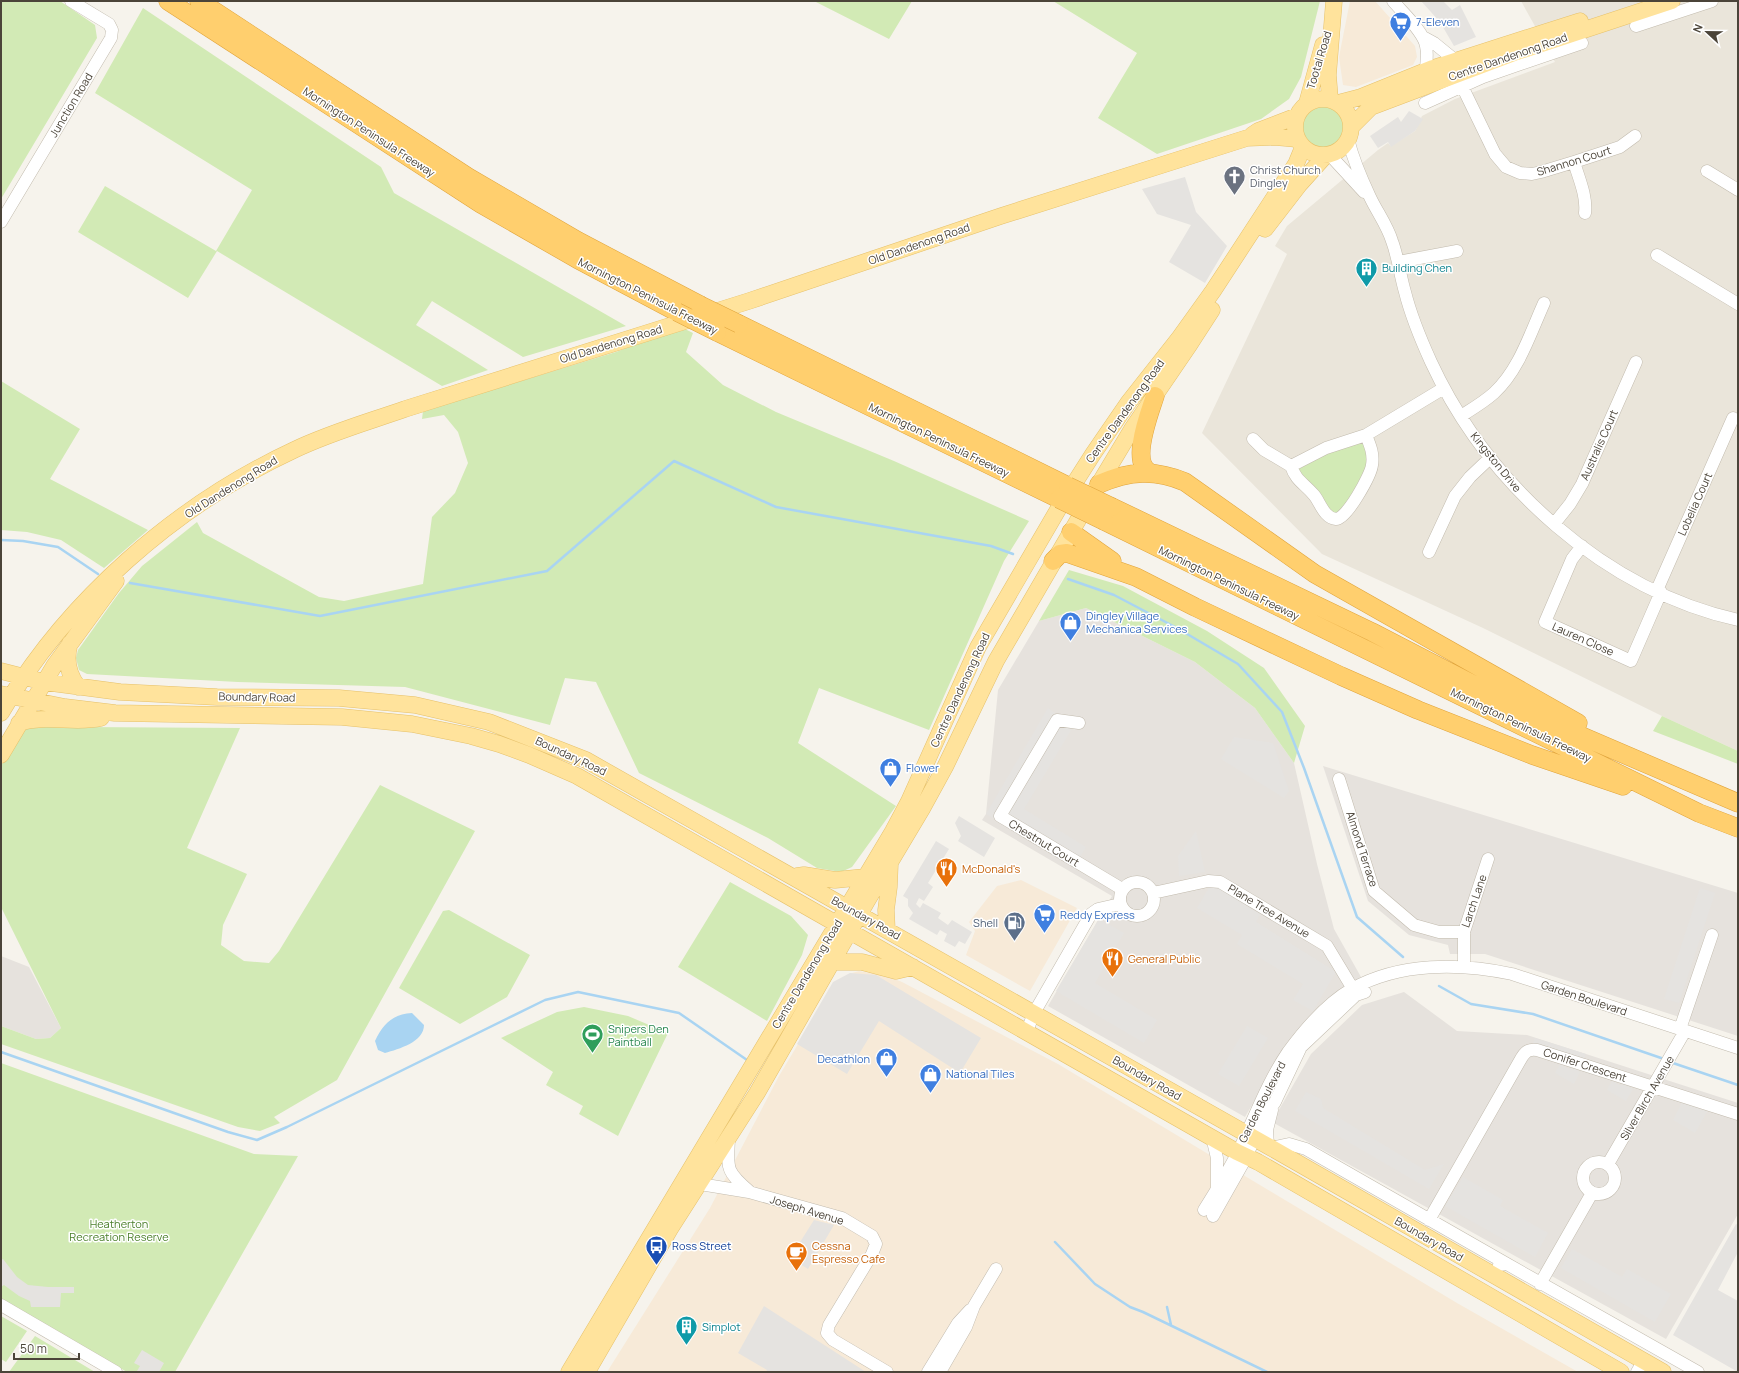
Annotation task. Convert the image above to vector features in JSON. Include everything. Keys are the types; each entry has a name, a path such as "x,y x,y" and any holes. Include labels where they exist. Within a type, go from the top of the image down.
{"highway":[{"name":"Mornington Peninsula Freeway","path":"168,1 481,204 577,259 677,312 1064,496 1108,514 1372,632 1514,705 1655,768 1738,803"},
{"name":"Mornington Peninsula Freeway","path":"199,1 468,177 578,241 739,324 1064,496"},
{"path":"1151,473 1143,466 1141,453 1144,433 1155,396"},
{"path":"1099,484 1118,476 1151,473 1165,474 1185,482 1315,574 1479,666 1655,768"},
{"name":"Mornington Peninsula Freeway","path":"1108,514 1258,598 1396,663 1699,813 1738,828"},
{"path":"1071,532 1079,539 1136,577 1195,607 1334,673 1418,710 1532,754 1699,813"},
{"path":"1054,561 1060,554 1068,553 1136,577"}],"main road":[{"name":"Centre Dandenong Road","path":"1334,101 1367,95 1433,73 1459,74 1641,4 1672,1"},
{"name":"Tootal Road","path":"1333,9 1328,75 1334,101"},
{"name":"Tootal Road","path":"1307,103 1333,9"},
{"name":"Centre Dandenong Road","path":"1349,133 1372,107 1433,73"},
{"path":"1317,99 1334,101 1347,113 1349,133 1340,149 1328,154 1315,154 1300,143 1294,125 1296,116 1307,103 1317,99"},
{"name":"Old Dandenong Road","path":"1,713 6,695 24,677 75,611 107,578 184,516 242,478 295,449 404,409 749,301 1001,216 1247,138 1258,131 1296,116"},
{"name":"Old Dandenong Road","path":"1247,138 1275,137 1300,143"},
{"name":"Centre Dandenong Road","path":"569,1372 853,911 908,801 978,647 1064,496 1117,419 1180,337 1222,278 1296,164 1300,143"},
{"name":"Centre Dandenong Road","path":"868,882 890,863 938,780 996,661 1132,429 1190,344 1268,223 1328,154"},
{"path":"1071,532 1065,520 1064,496 1099,484"},
{"name":"Old Dandenong Road","path":"1,755 32,701 70,642 136,554"},
{"path":"70,642 68,654 69,669 72,679 78,687"},
{"name":"Boundary Road","path":"1,671 44,682 151,694 217,697 339,698 415,705 489,722 586,760 1250,1136 1480,1268 1651,1369"},
{"name":"Boundary Road","path":"6,695 32,701 115,713 342,717 412,724 471,736 529,755 577,776 1242,1154 1617,1371"},
{"path":"19,723 37,719 90,720 115,713"},
{"path":"887,930 886,910 890,887 890,863"},
{"path":"791,877 804,875 835,880 868,882"},
{"name":"Centre Dandenong Road","path":"587,1372 670,1229 729,1137 833,962 843,928"},
{"path":"833,962 862,962 896,971 913,967"},
{"path":"1005,997 1016,1013 1022,1029"},
{"path":"597,1355 598,1372"}],"street":[{"name":"Junction Road","path":"1,222 111,38 112,30 109,24 71,1"},
{"path":"1392,1 1423,37 1433,73"},
{"path":"1636,26 1712,1"},
{"path":"1423,37 1434,43 1459,74"},
{"name":"Centre Dandenong Road","path":"1425,104 1459,74 1483,77 1582,43"},
{"name":"Shannon Court","path":"1459,74 1495,154 1506,167 1520,173 1532,174 1574,162 1620,147 1635,136"},
{"name":"Kingston Drive","path":"1349,133 1354,160 1370,199 1387,227 1398,262 1405,292 1419,334 1444,388 1490,458 1516,487 1554,524 1582,546 1623,573 1659,591 1706,611 1738,620"},
{"name":"Kingston Drive","path":"1328,154 1370,199"},
{"path":"1574,162 1586,205 1585,213"},
{"path":"1707,171 1738,190"},
{"path":"1398,262 1457,251"},
{"path":"1657,255 1738,304"},
{"path":"1461,416 1494,393 1510,374 1519,359 1544,304"},
{"name":"Australis Court","path":"1554,524 1570,504 1582,484 1636,362"},
{"path":"1291,466 1326,448 1366,435 1444,388"},
{"name":"Lobelia Court","path":"1659,591 1733,418"},
{"path":"1253,439 1264,450 1291,466 1297,479 1312,493 1326,513 1334,519 1339,519 1350,509 1370,476 1373,458 1366,435"},
{"path":"1429,552 1455,496 1470,476 1490,458"},
{"name":"Lauren Close","path":"1582,546 1572,559 1545,622 1632,661 1659,591"},
{"name":"Chestnut Court","path":"1079,723 1057,720 1000,816 1122,889"},
{"name":"Almond Terrace","path":"1338,779 1374,891 1414,925 1439,932 1464,932"},
{"name":"Larch Lane","path":"1464,967 1464,932 1488,859"},
{"name":"Plane Tree Avenue","path":"1153,893 1208,880 1220,882 1327,946 1354,992"},
{"path":"1137,881 1148,886 1153,893 1154,899 1150,910 1140,916 1132,916 1127,913 1120,904 1119,898 1122,889 1131,882 1137,881"},
{"path":"1022,1029 1034,1013 1091,914 1098,909 1120,904"},
{"name":"Silver Birch Avenue","path":"1608,1164 1676,1048 1712,936"},
{"name":"Garden Boulevard","path":"1242,1154 1250,1136 1264,1094 1288,1053 1306,1030 1325,1010 1354,992 1380,977 1405,970 1464,967 1484,968 1512,974 1738,1048"},
{"name":"Garden Boulevard","path":"1250,1136 1275,1102 1301,1047 1354,992"},
{"name":"Conifer Crescent","path":"1429,1220 1526,1052 1531,1049 1738,1114"},
{"path":"1275,1102 1267,1130 1269,1147 1289,1144 1301,1146 1540,1284 1698,1372"},
{"name":"Joseph Avenue","path":"729,1137 727,1160 729,1171 749,1192"},
{"path":"1212,1137 1217,1158 1217,1189"},
{"path":"1242,1154 1208,1213 1217,1189 1242,1154"},
{"path":"1598,1162 1608,1164 1614,1172 1614,1186 1606,1193 1592,1193 1588,1190 1583,1180 1585,1170 1589,1166 1598,1162"},
{"name":"Joseph Avenue","path":"700,1184 749,1192 842,1218 872,1236 876,1244 872,1254 830,1325 827,1333 833,1340 887,1372"},
{"path":"1540,1284 1592,1193"},
{"path":"1480,1268 1507,1264"},
{"path":"940,1372 966,1327 974,1306 996,1269"},
{"path":"1,1305 116,1372"},
{"path":"928,1372 958,1323 974,1306"}],"shaded area":[{"name":"7-Eleven","path":"1350,1 1375,1 1415,46 1417,57 1413,65 1356,87 1343,85 1339,57"},
{"path":"1421,1 1443,1 1452,10 1460,5 1476,37 1454,46 1440,22"},
{"path":"1521,1 1738,1 1738,751 1662,716 1483,628 1322,554 1202,433 1287,254 1275,246 1287,226 1378,150 1388,143 1391,146 1415,131 1422,116 1455,99 1555,62"},
{"path":"1409,111 1423,119 1415,131 1391,147 1388,142 1378,148 1370,136 1398,117 1401,122"},
{"path":"1185,177 1196,212 1227,246 1205,283 1169,262 1191,225 1157,214 1142,189"},
{"path":"1086,608 1195,662 1255,708 1294,763 1317,864 1334,929 1361,977 1334,996 1290,1040 1245,1117 1048,1006 1112,896 982,820 986,814 998,690 1039,621"},
{"path":"1048,708 1073,727 1024,809 1086,847 1075,865 986,814"},
{"path":"1234,737 1273,743 1289,791 1284,798 1221,759"},
{"path":"1323,766 1738,893 1738,1036 1485,954 1450,954 1448,945 1409,935 1368,901"},
{"path":"959,816 995,838 984,857 958,841 961,836 955,823"},
{"path":"1196,831 1205,872 1179,876 1178,856"},
{"path":"936,841 949,849 928,883 933,887 924,901 919,898 916,904 920,908 923,903 941,913 938,918 948,925 952,920 972,932 965,944 959,941 955,947 944,941 947,934 940,930 937,935 909,919 913,913 908,906 908,899 903,896"},
{"name":"Shell","path":"1021,880 1077,908 1030,991 966,955 975,931 969,922 997,886"},
{"path":"1210,886 1219,886 1262,911 1256,922 1336,972 1313,1011 1293,1000 1303,984 1237,944 1242,935 1197,908"},
{"path":"1700,888 1715,893 1679,1003 1664,999"},
{"path":"1099,919 1124,933 1095,983 1157,1020 1144,1043 1056,991"},
{"path":"1,956 29,967 61,1028 50,1038 36,1039 1,1026"},
{"path":"859,971 887,976 902,982 1058,1064 1457,1303 1578,1372 607,1372 710,1208 779,1076 825,999 849,974"},
{"path":"850,973 876,975 981,1038 960,1073 879,1021 847,1074 797,1044 833,982"},
{"path":"1404,992 1457,1031 1527,1035 1738,1103 1738,1214 1666,1339 1272,1122 1311,1054 1362,1005"},
{"path":"1247,1026 1268,1038 1239,1086 1218,1074"},
{"path":"1535,1038 1586,1054 1582,1064 1531,1049"},
{"path":"1560,1064 1569,1069 1571,1066 1580,1072 1574,1084 1555,1073"},
{"path":"1612,1081 1621,1086 1623,1084 1633,1089 1626,1101 1607,1090"},
{"path":"1306,1092 1321,1099 1323,1108 1425,1170 1444,1164 1429,1189 1295,1111"},
{"path":"1682,1102 1708,1110 1695,1133 1673,1120"},
{"path":"1463,1177 1503,1200 1500,1206 1548,1233 1535,1257 1445,1206"},
{"path":"814,1220 834,1225 808,1269 790,1258"},
{"path":"1736,1224 1738,1225 1738,1252 1718,1290 1738,1301 1738,1372 1673,1335"},
{"path":"1572,1249 1622,1277 1627,1269 1671,1294 1655,1322 1561,1268"},
{"path":"3,1259 17,1277 28,1285 74,1287 74,1293 61,1293 60,1307 31,1307 30,1301 19,1296 4,1285 1,1287 1,1260"},
{"path":"764,1306 866,1372 766,1372 767,1370 738,1353"},
{"path":"142,1350 164,1363 159,1372 137,1371 140,1366 134,1363"}],"green space":[{"path":"1,1 60,1 95,25 97,38 1,199"},
{"path":"814,1 912,1 889,39"},
{"path":"1053,1 1320,1 1301,77 1289,99 1261,119 1157,154 1098,118 1137,53"},
{"path":"143,8 381,167 394,193 626,326 523,357 432,301 416,325 488,370 442,386 217,251 188,298 78,232 105,186 216,251 252,190 95,93"},
{"path":"1328,104 1332,105 1342,114 1345,118 1345,136 1336,146 1328,150 1318,150 1310,146 1301,136 1300,122 1304,114 1314,105"},
{"path":"681,327 693,333 686,352 723,385 776,412 894,461 1029,521 1004,561 929,730 819,688 798,743 896,806 852,867 841,872 817,868 768,838 639,773 596,682 565,678 550,725 405,687 238,682 87,674 79,670 76,658 78,650 119,593 142,566 197,522 203,533 319,597 344,601 423,584 432,517 455,493 468,463 458,432 444,415 422,419 423,411 616,352"},
{"path":"1,381 80,429 50,479 148,530 104,568 61,540 27,532 1,530"},
{"path":"1358,442 1363,443 1370,459 1350,501 1334,515 1298,469 1302,463"},
{"path":"1069,570 1123,586 1207,631 1264,668 1305,726 1294,763 1255,708 1195,662 1086,608 1039,621"},
{"path":"1662,716 1738,751 1738,764 1653,731"},
{"path":"34,725 80,727 240,728 187,848 247,874 223,925 221,945 244,961 269,963 279,951 380,785 475,831 337,1080 274,1117 280,1123 260,1131 238,1127 1,1044 1,1026 36,1039 50,1038 61,1028 1,907 1,766 20,732"},
{"path":"730,882 791,916 808,935 802,955 767,1021 678,967"},
{"path":"449,910 530,955 507,997 460,1024 399,988 443,911"},
{"name":"Snipers Den Paintball","path":"584,1007 628,1016 668,1033 618,1136 579,1114 583,1106 546,1085 553,1072 501,1038 557,1012"},
{"name":"Heatherton Recreation Reserve","path":"1,1063 254,1154 298,1156 175,1372 127,1372 1,1299"},
{"path":"1,1316 27,1331 6,1362 1,1359"},
{"path":"35,1336 95,1372 9,1372"}],"water":[{"path":"412,1013 424,1025 420,1036 410,1044 385,1053 378,1050 375,1041 385,1025 399,1015"}],"waterway":[{"path":"130,583 320,616 547,571 674,461 776,507 991,546 1013,554"},
{"path":"1,540 23,541 58,547 98,574"},
{"path":"1068,579 1114,595 1177,628 1238,664 1282,712 1304,768 1357,917 1403,957"},
{"path":"1439,986 1471,1004 1533,1014 1664,1059"},
{"path":"1,1052 228,1132 257,1140 287,1127 545,1000 578,992 679,1013 747,1060"},
{"path":"1670,1062 1738,1085"},
{"path":"1055,1242 1095,1284 1130,1307 1267,1372"},
{"path":"1167,1307 1171,1325"}],"place":[{"name":"7-Eleven","path":"1401,42"},
{"name":"Christ Church Dingley","path":"1235,196"},
{"name":"Building Chen","path":"1366,288"},
{"name":"Dingley Village Mechanica Services","path":"1071,642"},
{"name":"Flower","path":"891,788"},
{"name":"McDonald's","path":"946,888"},
{"name":"Reddy Express","path":"1044,934"},
{"name":"Shell","path":"1014,942"},
{"name":"General Public","path":"1113,978"},
{"name":"Snipers Den Paintball","path":"592,1054"},
{"name":"Decathlon","path":"886,1078"},
{"name":"National Tiles","path":"930,1094"},
{"name":"Ross Street","path":"657,1266"},
{"name":"Cessna Espresso Cafe","path":"796,1272"},
{"name":"Simplot","path":"686,1346"}]}
